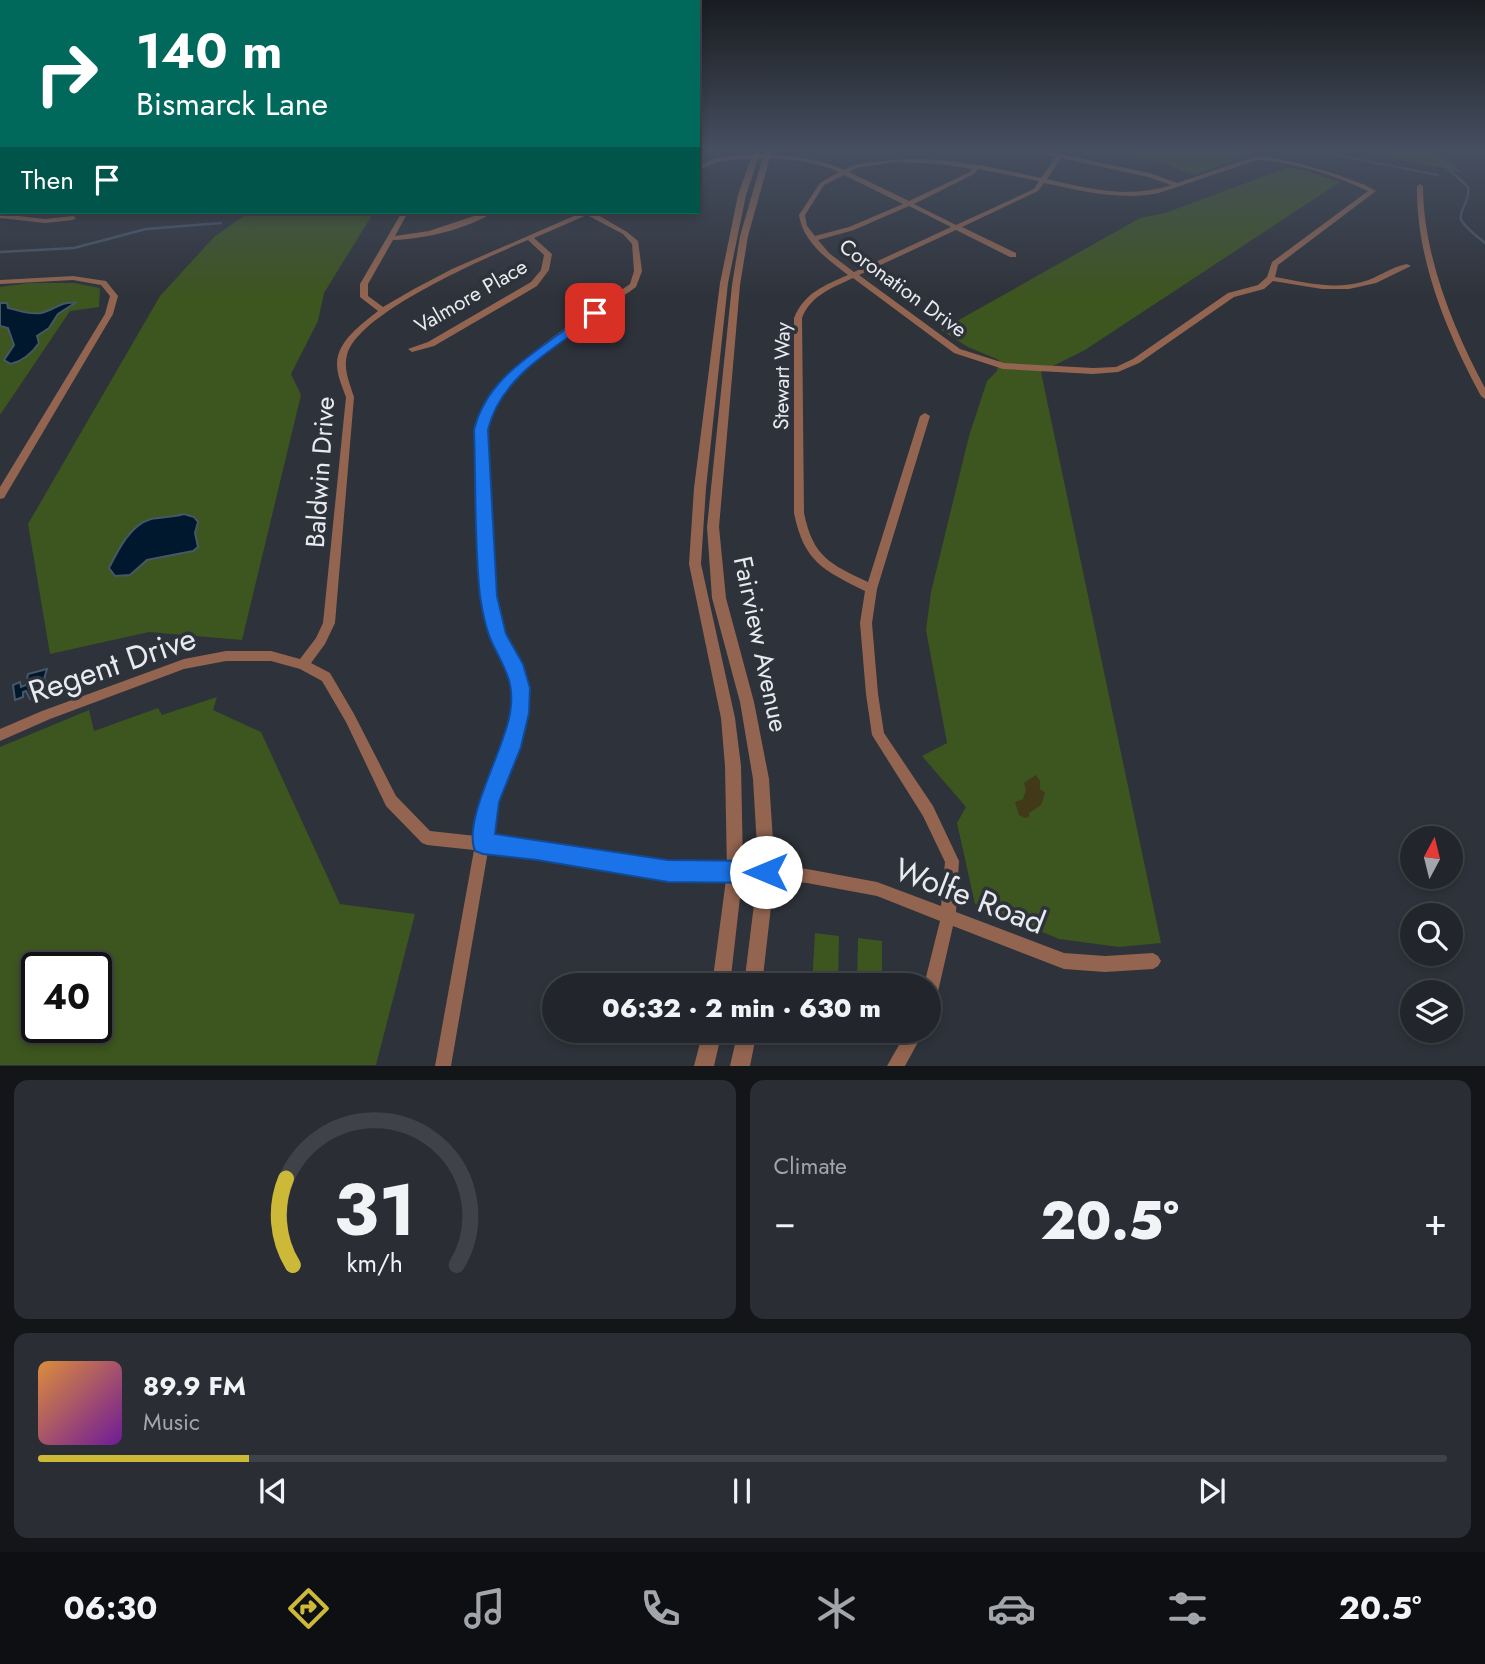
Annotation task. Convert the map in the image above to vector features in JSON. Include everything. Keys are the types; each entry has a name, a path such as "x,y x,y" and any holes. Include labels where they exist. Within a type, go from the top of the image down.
{"street":[{"name":"Fairview Avenue","path":"722,973 734,872 735,797 728,718 695,564 700,488 724,283 733,232 745,200"},
{"name":"Fairview Avenue","path":"752,200 736,285 713,527 719,598 747,702 761,779 766,872 754,973"},
{"name":"Coronation Drive","path":"808,200 802,215 804,226 826,256 957,351 981,360 1016,366 1093,371 1118,369 1136,361 1231,295 1261,287 1271,278"},
{"path":"896,200 1013,255"},
{"path":"813,239 838,234 914,200"},
{"name":"Stewart Way","path":"871,589 818,560 803,537 799,513 798,318 803,305 814,294 1016,200"},
{"path":"1361,200 1275,264 1271,278 1328,287 1357,286 1374,281 1392,269 1407,266"},
{"path":"1418,200 1433,267 1461,349 1485,396"},
{"path":"383,311 364,297 364,284 404,214"},
{"path":"391,238 423,237 486,214"},
{"name":"Baldwin Drive","path":"303,665 321,641 329,623 332,602 350,397 340,366 343,352 362,327 383,311 481,257 583,214"},
{"path":"443,1066 489,802 511,747 520,713 521,688 514,664 498,635 489,596 481,430 486,410 498,391 520,369 633,285 637,277 635,243 625,233 592,214"},
{"path":"0,216 46,221 73,218"},
{"name":"Valmore Place","path":"412,349 431,344 534,284 549,266 548,254 529,237"},
{"path":"0,495 109,314 114,296 103,283 73,278 1,282"},
{"path":"925,416 871,589 866,623 878,736 928,811 952,861 948,917 935,973"},
{"name":"Regent Drive","path":"0,736 46,715 184,664 226,656 271,656 303,665 326,677 350,718 391,801 427,838 537,849 668,871 734,872"},
{"path":"734,872 766,872"},
{"name":"Wolfe Road","path":"766,872 807,876 877,889 1065,961 1105,964 1153,961"},
{"path":"704,1066 709,1043"},
{"path":"740,1066 745,1043"},
{"path":"895,1066 909,1043"}],"green space":[{"path":"1201,200 1313,200 1085,350 1041,372 1161,943 1119,947 1059,939 975,904 957,823 966,807 922,756 947,743 926,630 931,592 969,436 987,381 997,371 999,360 968,347 941,330 1140,218 1165,213"},
{"path":"246,214 373,214 324,293 318,321 291,374 301,395 242,640 149,632 50,654 28,524 160,296 214,237"},
{"path":"29,283 74,283 100,288 99,307 70,311 0,415 0,287"},
{"path":"217,697 213,710 261,732 340,904 415,914 376,1065 0,1065 0,747 89,710 94,731 158,708 162,715"},
{"path":"815,933 839,936 838,973 813,973"},
{"path":"858,938 882,941 882,973 857,973"}],"sand":[{"path":"1036,775 1040,781 1040,789 1045,793 1041,805 1025,818 1019,815 1015,802 1023,799 1026,790 1024,783"}],"water":[{"path":"0,303 7,303 8,308 36,313 46,312 65,303 75,303 58,314 49,328 37,336 39,343 30,353 11,364 4,360 14,345 8,328 0,326"},
{"path":"184,514 194,517 198,522 195,533 198,547 193,551 147,560 130,575 115,576 109,568 131,532 151,519"},
{"path":"47,669 44,679 49,685 47,691 30,699 26,691 23,692 23,697 15,700 13,685 20,682 21,687 26,685 28,674"}],"waterway":[{"path":"1466,200 1461,219 1468,229 1485,243"},
{"path":"0,252 74,248 146,229 221,223"}],"route":[{"path":"595,313 520,369 498,391 486,410 481,430 489,596 498,635 514,664 521,688 520,713 511,747 489,802 483,844 537,849 668,871 766,872"}]}
